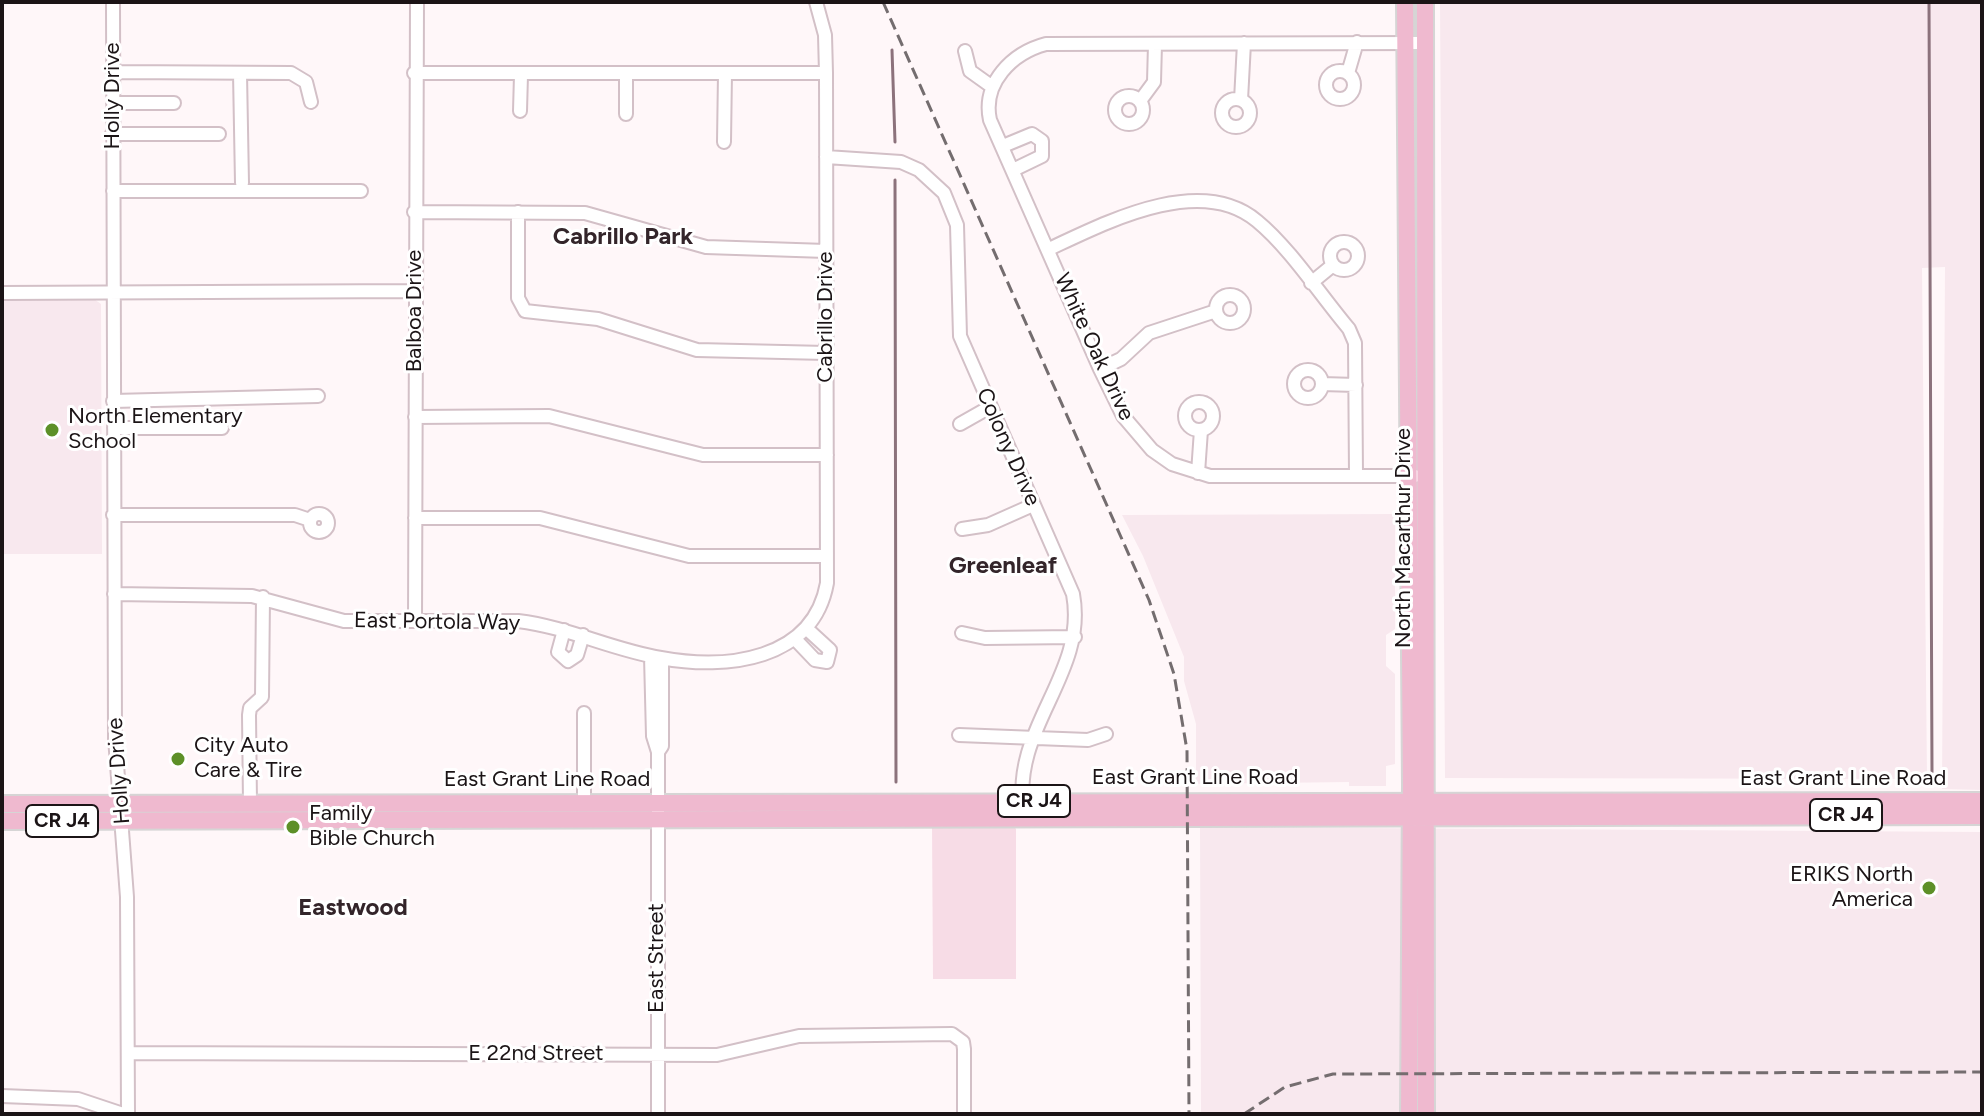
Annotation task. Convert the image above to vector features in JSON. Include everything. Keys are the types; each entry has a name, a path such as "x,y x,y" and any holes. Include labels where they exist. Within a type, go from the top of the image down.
{"main road":[{"name":"North Macarthur Drive","path":"1405,2 1407,476 1426,1114"},
{"name":"North Macarthur Drive","path":"1409,1114 1426,476 1425,2"},
{"name":"East Grant Line Road","path":"120,803 657,801 1023,809 1982,801"},
{"name":"CR J4","path":"2,804 120,803"},
{"name":"East Grant Line Road","path":"1419,808 1982,816"},
{"name":"East Grant Line Road","path":"122,821 656,820 1023,809"},
{"name":"CR J4","path":"2,821 122,821"}],"street":[{"name":"Holly Drive","path":"113,2 115,738 128,918 126,1114"},
{"name":"Balboa Drive","path":"415,621 414,73 417,2"},
{"name":"Cabrillo Drive","path":"795,639 806,628 824,598 827,556 826,73 825,35 816,2"},
{"path":"1348,73 1357,42"},
{"path":"1241,100 1244,43"},
{"path":"965,51 970,71 991,86 1017,58 1046,44 1425,43"},
{"path":"1140,101 1154,82 1155,44"},
{"path":"113,72 299,75 306,82 311,102"},
{"path":"240,73 242,183"},
{"path":"414,73 826,73"},
{"path":"724,142 725,73"},
{"path":"626,74 626,114"},
{"path":"520,111 521,75"},
{"name":"White Oak Drive","path":"991,86 987,105 1013,170 1100,369 1136,434 1172,464 1198,473 1426,476"},
{"path":"113,103 174,103"},
{"path":"112,134 219,134"},
{"path":"1003,146 1032,134 1042,141 1042,156 1013,170"},
{"name":"Colony Drive","path":"826,157 901,162 919,170 944,193 957,225 960,336 1073,594 1075,637 1069,661 1045,703 1024,762 1023,809"},
{"path":"113,191 361,191"},
{"path":"1049,249 1147,207 1171,203 1215,205 1245,213 1257,221 1311,283 1355,343 1356,475"},
{"path":"414,212 518,212 608,217 706,247 731,251 826,251"},
{"path":"518,212 518,298 525,311 598,319 697,350 826,353"},
{"path":"1311,283 1333,265"},
{"path":"2,293 414,291"},
{"path":"1100,369 1121,359 1149,333 1216,311"},
{"path":"1322,384 1356,385"},
{"path":"113,401 318,396"},
{"path":"960,424 990,407"},
{"path":"415,417 549,416 703,455 827,455"},
{"path":"114,428 222,428"},
{"path":"1198,473 1201,430"},
{"path":"962,529 988,525 1033,505"},
{"path":"113,515 295,515 310,520"},
{"path":"415,518 540,518 689,556 827,556"},
{"name":"East Portola Way","path":"114,594 263,597 330,618 518,621 564,630 656,657 763,657 795,639"},
{"path":"250,803 249,715 250,708 262,697 263,597"},
{"path":"795,639 815,660 827,662 830,650 806,628"},
{"path":"564,630 558,652 568,661 577,655 583,635"},
{"path":"962,633 985,638 1075,637"},
{"name":"East Street","path":"656,657 662,746 658,752 656,820 658,1114"},
{"path":"584,713 584,801"},
{"path":"959,735 1088,740 1106,734"},
{"name":"E 22nd Street","path":"128,1053 717,1055 799,1036 952,1034 963,1042 964,1114"},
{"path":"2,1096 78,1099 126,1114"}],"shaded area":[{"path":"1440,2 1982,2 1982,790 1942,789 1945,267 1922,268 1927,779 1445,778"},
{"name":"North Elementary School","path":"2,299 94,299 101,304 102,554 2,554"},
{"path":"1395,514 1395,629 1386,635 1386,666 1395,674 1395,764 1386,766 1386,786 1349,786 1349,782 1196,784 1196,724 1184,681 1184,657 1143,556 1122,515"},
{"path":"932,825 1013,825 1016,829 1016,979 933,979"},
{"path":"1200,827 1982,832 1982,1114 1201,1114"}],"waterway":[{"path":"1929,2 1932,772"},
{"path":"892,50 895,142"},
{"path":"895,180 896,782"}],"railway":[{"path":"883,2 1149,600 1174,674 1187,750 1189,1114"},
{"path":"1244,1114 1285,1087 1333,1074 1982,1072"}],"place":[{"name":"North Elementary School","path":"52,430"},
{"name":"City Auto Care & Tire","path":"178,759"},
{"name":"Family Bible Church","path":"293,827"},
{"name":"ERIKS North America","path":"1929,888"}],"district":[{"name":"Cabrillo Park","path":"623,237"},
{"name":"Greenleaf","path":"1003,566"},
{"name":"Eastwood","path":"353,908"}]}
